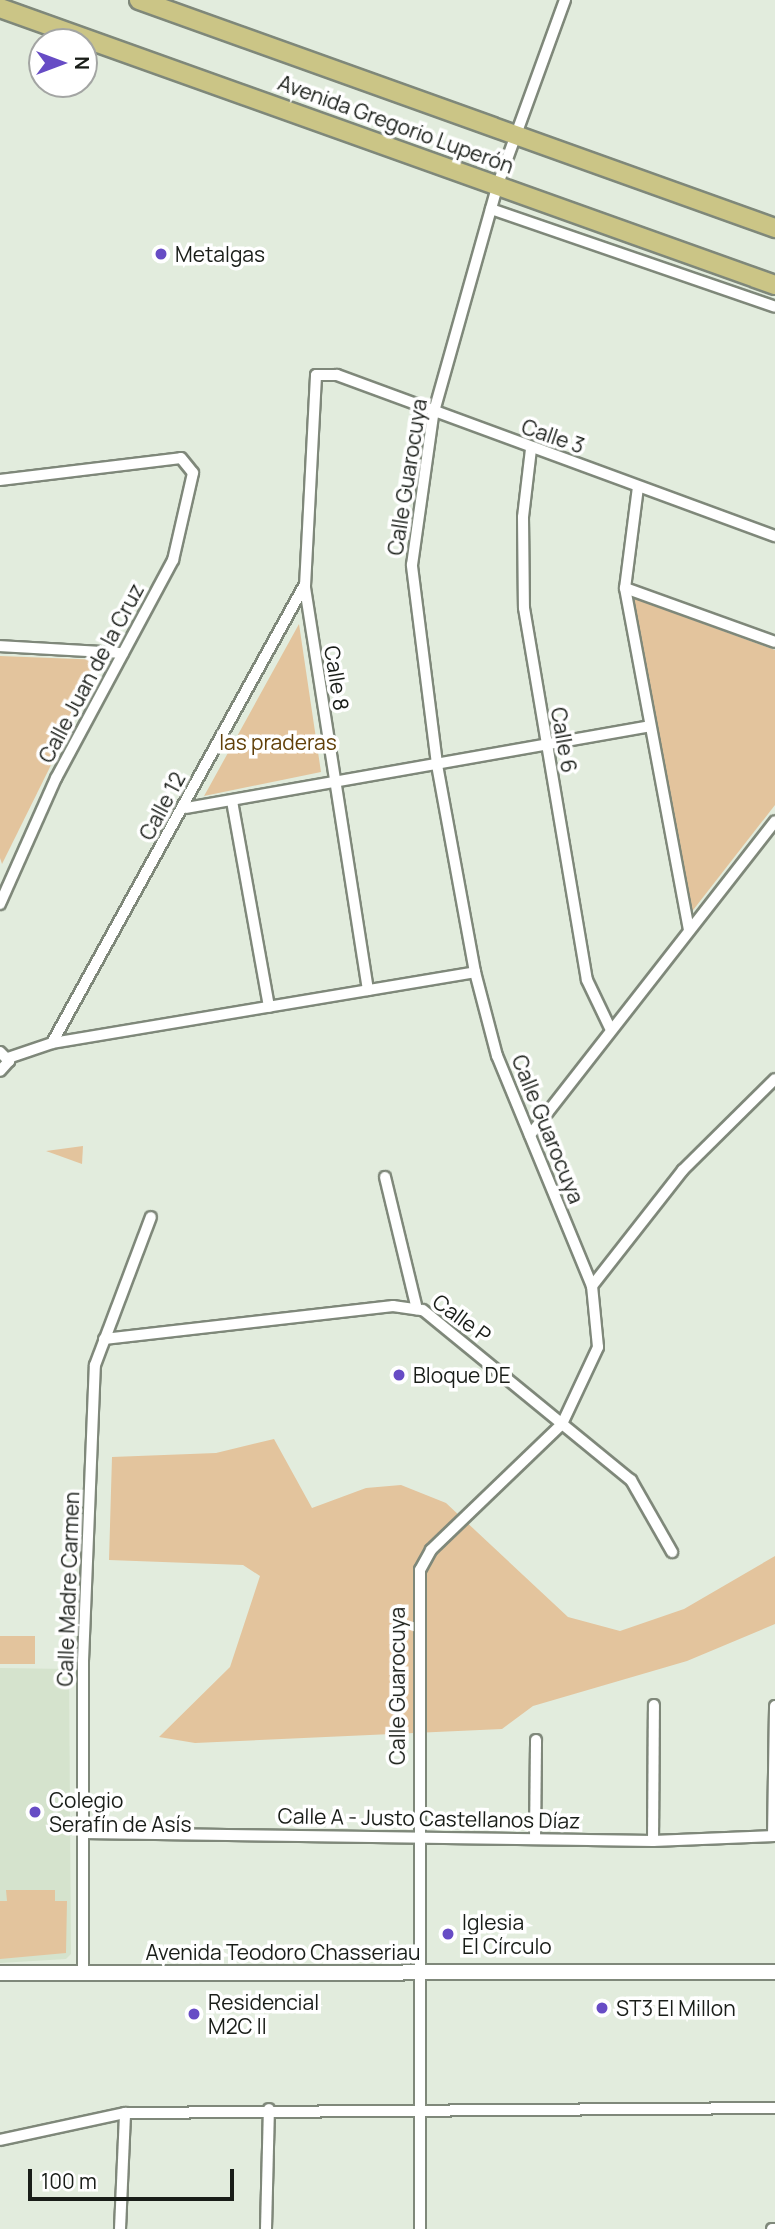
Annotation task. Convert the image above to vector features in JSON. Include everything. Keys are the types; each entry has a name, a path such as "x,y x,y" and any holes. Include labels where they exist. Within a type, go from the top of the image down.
{"main road":[{"name":"Avenida Gregorio Luperón","path":"139,0 775,228"},
{"name":"Avenida Gregorio Luperón","path":"0,8 775,285"}],"street":[{"name":"Calle Guarocuya","path":"420,2229 415,1974 420,1570 430,1550 562,1424 598,1347 592,1286 497,1056 475,972 437,764 412,565 433,415 498,184 565,0"},
{"path":"491,209 775,307"},
{"name":"Calle 3","path":"320,373 775,536"},
{"name":"Calle 8","path":"320,373 313,385 305,586 368,990"},
{"name":"Calle 6","path":"531,449 521,564 545,743 587,980 611,1030"},
{"name":"Calle Juan de la Cruz","path":"0,480 181,458 193,473 183,533 1,898"},
{"path":"638,487 625,588 689,930"},
{"name":"Calle 12","path":"52,1043 186,808 305,586"},
{"path":"625,588 775,642"},
{"path":"0,646 123,653"},
{"path":"186,808 649,726"},
{"path":"232,801 269,1007"},
{"path":"530,1135 775,821"},
{"path":"0,1072 4,1055 52,1043 475,972"},
{"path":"592,1286 682,1170 775,1079"},
{"path":"385,1177 417,1309"},
{"name":"Calle Madre Carmen","path":"83,1972 83,1833 95,1364 151,1217"},
{"name":"Calle P","path":"104,1339 393,1306 417,1309 631,1480 672,1552"},
{"path":"653,1705 653,1840"},
{"path":"774,1836 775,1706"},
{"path":"535,1839 536,1740"},
{"name":"Calle A - Justo Castellanos Díaz","path":"83,1833 653,1840 774,1836"},
{"name":"Avenida Teodoro Chasseriau","path":"0,1973 775,1972"},
{"path":"0,2140 125,2113 269,2109 775,2108"},
{"path":"266,2229 269,2109"},
{"path":"120,2229 125,2113"}],"shaded area":[{"name":"Colegio Serafín de Asís","path":"0,1668 69,1669 71,1954 66,1959 0,1963"}],"green space":[{"path":"633,598 775,650 775,805 690,914"},
{"name":"las praderas","path":"299,624 321,772 204,796 208,789"},
{"path":"0,656 103,660 2,864 0,858"},
{"path":"83,1146 82,1164 46,1151"},
{"path":"274,1439 312,1508 366,1488 401,1485 446,1503 568,1617 620,1631 684,1609 775,1556 775,1624 687,1661 533,1706 502,1729 195,1743 159,1737 230,1667 260,1576 243,1565 109,1560 112,1457 216,1453"},
{"path":"0,1636 35,1636 35,1664 0,1664"},
{"path":"6,1890 55,1890 55,1901 67,1901 66,1953 0,1959 0,1901 7,1901"}],"place":[{"name":"Metalgas","path":"161,254"},
{"name":"Bloque DE","path":"399,1375"},
{"name":"Colegio Serafín de Asís","path":"35,1812"},
{"name":"Iglesia El Círculo","path":"448,1934"},
{"name":"ST3 El Millon","path":"602,2008"},
{"name":"Residencial M2C II","path":"194,2014"}]}
